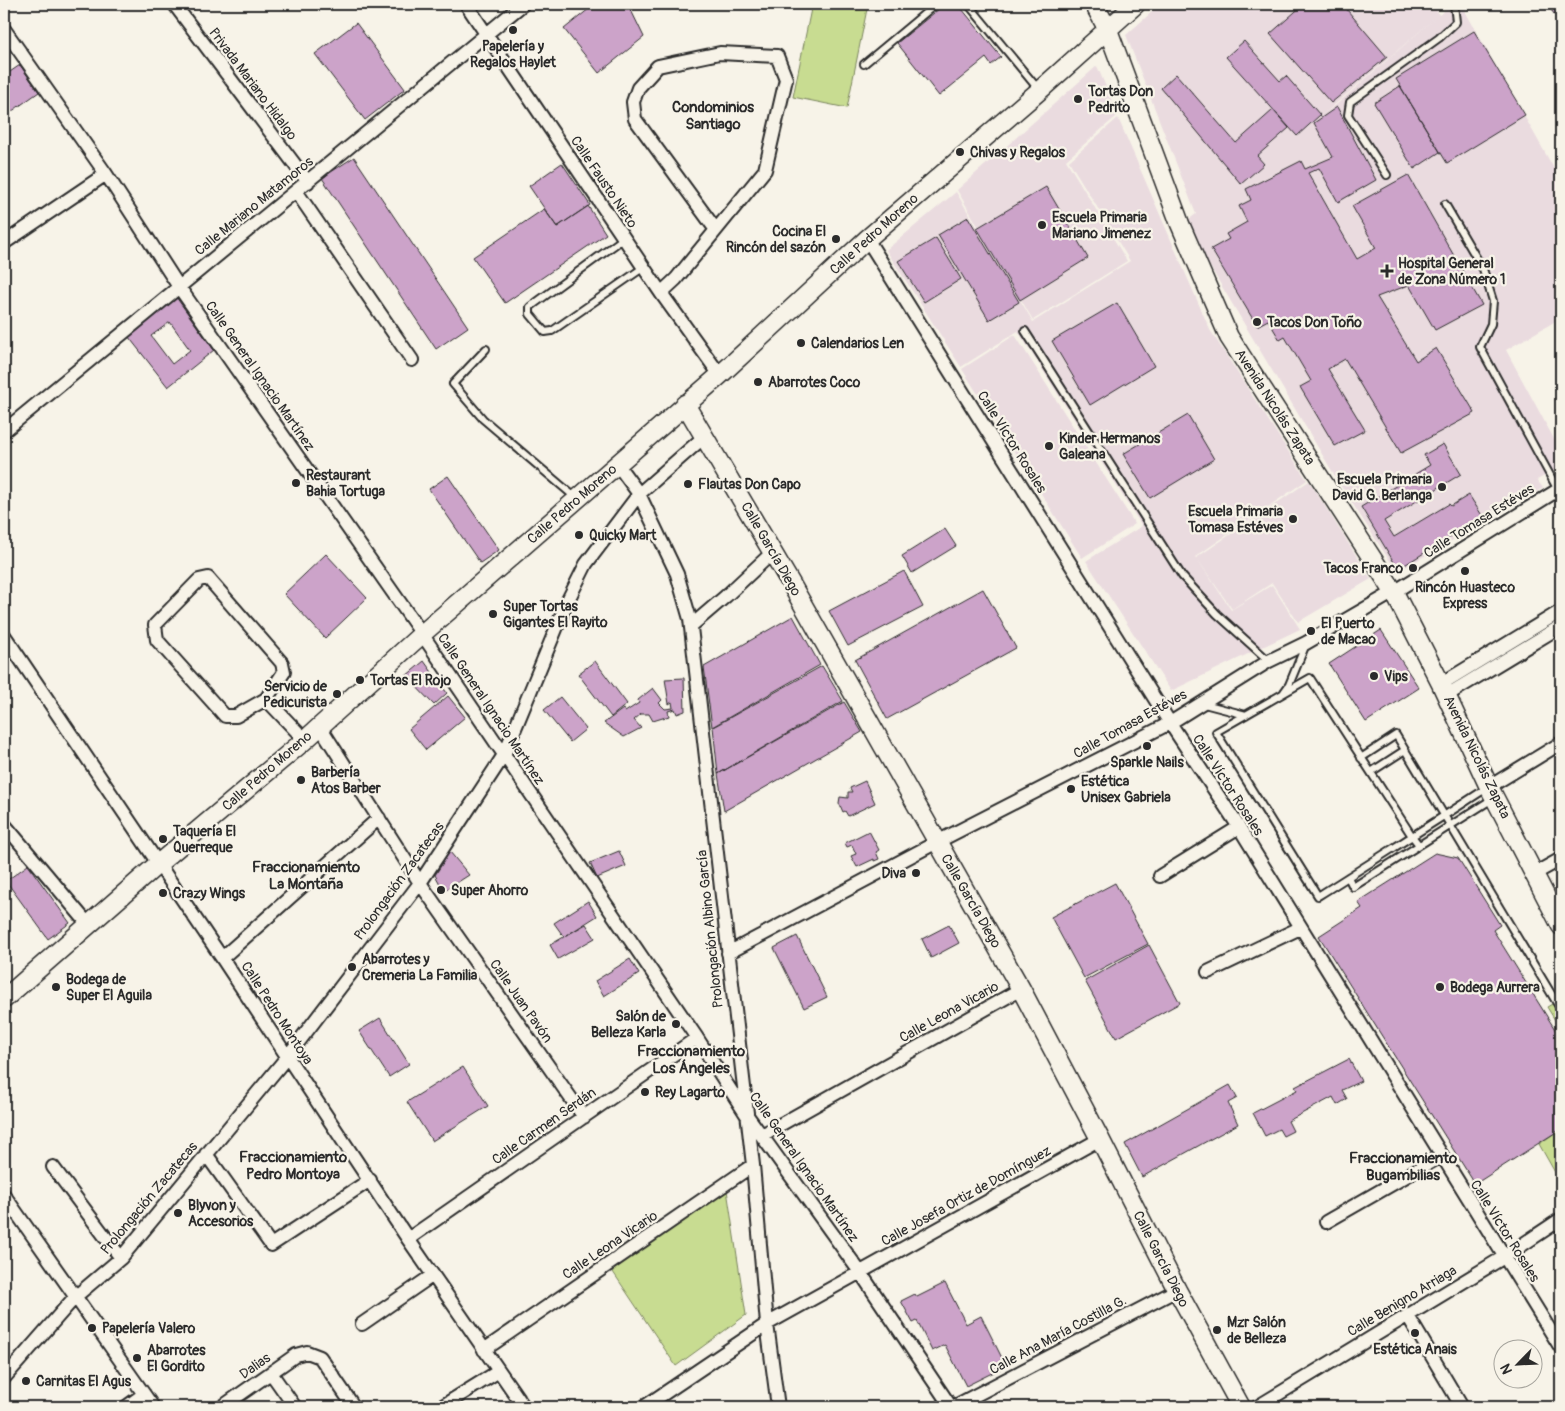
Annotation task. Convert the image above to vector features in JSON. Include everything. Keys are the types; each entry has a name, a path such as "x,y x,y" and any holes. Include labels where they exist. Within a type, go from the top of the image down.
{"street":[{"name":"Privada Mariano Hidalgo","path":"174,4 308,182"},
{"name":"Calle Fausto Nieto","path":"466,4 624,238 720,375"},
{"name":"Calle Mariano Matamoros","path":"4,431 523,4"},
{"name":"Avenida Nicolás Zapata","path":"1094,4 1108,30 1180,224 1229,337 1394,592 1444,690 1492,792 1561,926"},
{"name":"Calle Pedro Moreno","path":"4,999 88,924 305,740 422,634 720,375 867,239 1039,91 1136,4"},
{"name":"Calle General Ignacio Martínez","path":"4,29 106,174 179,287 422,634 697,1038 746,1114 860,1272 952,1407"},
{"path":"662,293 676,279 765,170 786,79 777,56 720,53 658,66 638,88 633,102 635,119 716,230"},
{"path":"4,243 106,174"},
{"path":"296,191 412,360"},
{"name":"Calle Víctor Rosales","path":"867,239 1170,723 1239,827 1561,1348"},
{"name":"Calle García Diego","path":"686,404 773,552 1021,989 1177,1290 1240,1407"},
{"name":"Prolongación Zacatecas","path":"4,1378 75,1297 120,1258 287,1057 420,883 504,755 568,600 586,564 639,494 706,436"},
{"name":"Prolongación Albino García","path":"618,464 639,494 677,574 690,619 753,1165 767,1324 778,1407"},
{"name":"Calle Tomasa Estéves","path":"728,953 937,842 1170,723 1269,661 1306,643 1394,592 1559,489"},
{"path":"691,626 773,552"},
{"path":"208,578 282,663 284,672 266,699 236,716 225,716 157,640 155,626 199,580 208,578"},
{"path":"1444,690 1561,611"},
{"path":"1444,690 1561,626"},
{"name":"Calle Pedro Montoya","path":"4,636 222,958 408,1239 524,1407"},
{"path":"266,699 305,740"},
{"name":"Calle Juan Pavón","path":"319,726 420,883 584,1117"},
{"path":"1492,792 1561,743"},
{"path":"222,958 379,818"},
{"path":"1160,876 1239,827"},
{"path":"5,828 88,924"},
{"path":"1534,874 1561,859"},
{"path":"1208,972 1300,928"},
{"name":"Calle Leona Vicario","path":"762,1135 1021,989"},
{"name":"Calle Carmen Serdán","path":"408,1239 697,1038"},
{"name":"Calle Josefa Ortiz de Domínguez","path":"644,1407 767,1324 1100,1139"},
{"path":"206,1154 270,1244 370,1180"},
{"path":"1326,1222 1441,1156"},
{"name":"Calle Leona Vicario","path":"484,1350 753,1165"},
{"path":"54,1167 120,1258"},
{"path":"4,1196 153,1407"},
{"name":"Calle Benigno Arriaga","path":"1257,1407 1504,1257 1561,1219"},
{"path":"362,1324 433,1275"},
{"name":"Calle Ana María Costilla G.","path":"952,1407 1177,1290"},
{"path":"1408,1316 1462,1407"},
{"name":"Dalias","path":"222,1407 296,1354 307,1352 320,1357 350,1405"},
{"path":"441,1407 499,1370"},
{"path":"271,1372 295,1407"},
{"path":"126,1407 144,1394"}],"lane":[{"path":"864,64 936,4"},
{"path":"968,4 1039,91"},
{"path":"1387,175 1348,115 1350,102 1439,38 1456,22 1454,4"},
{"path":"1445,204 1483,269 1494,301 1491,324 1480,347 1559,489"},
{"path":"624,238 530,308 530,314 545,332 552,331 644,267"},
{"path":"1025,331 1182,576 1217,614 1269,661"},
{"path":"486,349 453,384 484,419 578,500"},
{"path":"1282,695 1289,685 1306,643"},
{"path":"1419,845 1412,836 1361,758 1310,678 1216,732 1318,896 1348,877 1412,836 1445,815 1462,802 1492,792"},
{"path":"1201,703 1246,715"},
{"path":"1361,758 1396,735 1561,1010"},
{"path":"1371,772 1405,750"},
{"path":"1348,877 1353,887 1451,825 1492,792"},
{"path":"1384,854 1391,863"}],"shaded area":[{"name":"Hospital General de Zona Número 1","path":"1161,4 1434,4 1439,15 1453,4 1461,4 1561,181 1561,318 1506,350 1561,452 1561,467 1537,480 1543,488 1397,572 1341,486 1184,223 1196,214 1126,35","holes":["1435,18 1337,104 1325,113"]},
{"name":"Escuela Primaria Mariano Jimenez","path":"1097,66 1118,115 1066,160 1127,261 1033,320 957,190"},
{"path":"1118,118 1210,330 1307,480 1195,557 1309,481 1371,579 1298,622 1272,583 1232,609 1198,560 1231,610 1272,585 1300,629 1171,691 1086,561 1142,526 1018,331 961,367 886,250 956,192 1033,322 1130,261 1069,161"},
{"name":"Kinder Hermanos Galeana","path":"1015,335 1135,524 1082,558 962,369"}],"green space":[{"path":"812,4 868,4 847,108 793,97"},
{"path":"1561,999 1561,1030 1547,1007"},
{"path":"1561,1129 1561,1183 1539,1144"},
{"path":"727,1190 746,1315 676,1366 611,1269"}],"building":[{"path":"595,4 628,4 644,37 599,73 564,29"},
{"path":"945,4 958,4 1001,57 991,65 986,58 939,96 897,43"},
{"path":"1304,4 1342,4 1387,57 1331,103 1270,34"},
{"path":"1547,4 1561,4 1561,24"},
{"path":"356,23 405,89 365,120 315,54"},
{"path":"1474,31 1525,115 1447,163 1396,79"},
{"path":"1244,41 1280,81 1286,76 1320,115 1297,136 1226,57"},
{"path":"20,65 39,92 8,114 4,108 4,76"},
{"path":"1176,74 1236,143 1273,110 1289,128 1257,156 1264,164 1241,184 1161,88"},
{"path":"1400,86 1440,152 1414,169 1374,103"},
{"path":"1337,107 1376,180 1338,202 1319,168 1308,173 1357,259 1376,248 1352,206 1408,175 1482,305 1435,330 1409,285 1377,297 1416,361 1436,348 1475,413 1401,453 1345,359 1328,369 1365,430 1335,446 1300,387 1311,381 1285,337 1280,340 1268,320 1257,326 1211,249 1229,239 1226,234 1247,222 1239,206 1251,200 1246,189 1301,161 1305,169 1333,157 1314,123"},
{"path":"354,157 468,327 436,349 322,178"},
{"path":"562,163 590,205 557,227 529,186"},
{"path":"1046,187 1088,258 1020,300 977,228"},
{"path":"588,206 606,234 505,303 473,257 544,209 557,227"},
{"path":"968,217 1019,302 989,320 938,235"},
{"path":"936,238 961,279 924,302 898,261"},
{"path":"176,297 214,350 168,387 128,336","holes":["170,322 190,350 172,364 151,336"]},
{"path":"1117,303 1154,366 1090,405 1052,341"},
{"path":"1188,415 1214,459 1150,498 1123,454"},
{"path":"1443,444 1461,474 1384,521 1394,537 1449,504 1451,506 1469,495 1483,517 1398,569 1361,507 1430,465 1424,455"},
{"path":"448,476 499,550 480,563 429,489"},
{"path":"945,529 956,546 912,573 902,556"},
{"path":"326,554 367,598 325,638 284,594"},
{"path":"904,571 923,607 848,646 829,611"},
{"path":"983,589 1016,648 887,719 855,660"},
{"path":"793,616 820,665 712,727 704,667"},
{"name":"Vips","path":"1381,630 1419,688 1366,722 1329,664"},
{"path":"424,661 447,693 434,705 406,676"},
{"path":"595,661 627,704 611,717 578,674"},
{"path":"822,666 843,701 718,774 713,727"},
{"path":"684,678 685,711 677,714 675,709 668,711 669,716 653,721 649,714 641,714 634,720 641,728 624,737 604,723 623,709 625,712 639,703 638,700 653,688 662,700 659,703 665,709 673,708 672,702 669,704 665,679"},
{"path":"448,696 465,717 426,750 409,729"},
{"path":"560,697 586,729 570,742 544,710"},
{"path":"844,702 862,732 724,811 718,774"},
{"path":"865,781 875,803 848,816 845,811 843,812 839,803 840,797 848,798 848,792 852,792 850,788"},
{"path":"869,831 879,850 876,852 879,859 874,861 874,859 857,867 851,856 856,854 852,845 847,847 845,843"},
{"path":"619,851 626,866 597,878 590,863"},
{"path":"450,852 469,875 444,891 435,875"},
{"name":"Bodega Aurrera","path":"1435,853 1458,858 1500,925 1493,930 1561,1039 1561,1129 1475,1184 1319,936 1362,908 1358,902"},
{"path":"28,865 70,923 48,939 6,881"},
{"path":"1115,883 1148,944 1084,978 1051,917"},
{"path":"588,901 597,916 564,937 554,923"},
{"path":"586,924 595,938 558,959 550,945"},
{"path":"949,925 959,943 931,958 922,939"},
{"path":"797,936 827,997 804,1008 774,948"},
{"path":"1149,945 1180,1003 1116,1038 1085,981"},
{"path":"630,959 639,974 604,996 595,981"},
{"path":"380,1018 409,1064 389,1077 359,1031"},
{"path":"1349,1059 1361,1081 1342,1090 1347,1099 1337,1105 1333,1097 1288,1121 1293,1131 1283,1136 1279,1129 1265,1136 1253,1113 1297,1090 1295,1087"},
{"path":"463,1067 488,1106 432,1141 407,1102"},
{"path":"1230,1085 1237,1098 1228,1103 1238,1124 1142,1177 1125,1144"},
{"path":"945,1283 966,1324 981,1316 1006,1366 966,1386 945,1345 932,1351 917,1321 913,1323 901,1301 915,1294 917,1297"}],"place":[{"name":"Papelería y Regalos Haylet","path":"513,30"},
{"name":"Tortas Don Pedrito","path":"1078,99"},
{"name":"Chivas y Regalos","path":"960,152"},
{"name":"Escuela Primaria Mariano Jimenez","path":"1042,225"},
{"name":"Cocina El Rincón del sazón","path":"836,239"},
{"name":"Hospital General de Zona Número 1","path":"1387,271"},
{"name":"Tacos Don Toño","path":"1257,322"},
{"name":"Calendarios Len","path":"801,343"},
{"name":"Abarrotes Coco","path":"758,382"},
{"name":"Kinder Hermanos Galeana","path":"1049,446"},
{"name":"Restaurant Bahia Tortuga","path":"296,483"},
{"name":"Flautas Don Capo","path":"688,484"},
{"name":"Escuela Primaria David G. Berlanga","path":"1442,487"},
{"name":"Escuela Primaria Tomasa Estéves","path":"1293,519"},
{"name":"Quicky Mart","path":"579,535"},
{"name":"Tacos Franco","path":"1413,568"},
{"name":"Rincón Huasteco Express","path":"1465,571"},
{"name":"Super Tortas Gigantes El Rayito","path":"493,614"},
{"name":"El Puerto de Macao","path":"1311,631"},
{"name":"Vips","path":"1374,676"},
{"name":"Tortas El Rojo","path":"360,680"},
{"name":"Servicio de Pedicurista","path":"337,694"},
{"name":"Sparkle Nails","path":"1147,746"},
{"name":"Barbería Atos Barber","path":"301,780"},
{"name":"Estética Unisex Gabriela","path":"1071,789"},
{"name":"Taquería El Querreque","path":"163,839"},
{"name":"Diva","path":"916,873"},
{"name":"Super Ahorro","path":"441,890"},
{"name":"Crazy Wings","path":"163,893"},
{"name":"Abarrotes y Cremeria La Familia","path":"352,967"},
{"name":"Bodega de Super El Aguila","path":"56,987"},
{"name":"Bodega Aurrera","path":"1440,987"},
{"name":"Salón de Belleza Karla","path":"676,1024"},
{"name":"Rey Lagarto","path":"645,1092"},
{"name":"Blyvon y Accesorios","path":"178,1213"},
{"name":"Papelería Valero","path":"92,1328"},
{"name":"Mzr Salón de Belleza","path":"1217,1330"},
{"name":"Estética Anais","path":"1415,1333"},
{"name":"Abarrotes El Gordito","path":"137,1358"},
{"name":"Carnitas El Agus","path":"26,1381"}],"district":[{"name":"Condominios Santiago","path":"713,116"},
{"name":"Fraccionamiento La Montaña","path":"306,876"},
{"name":"Fraccionamiento Los Ángeles","path":"691,1060"},
{"name":"Fraccionamiento Pedro Montoya","path":"293,1166"},
{"name":"Fraccionamiento Bugambilias","path":"1403,1166"}]}
